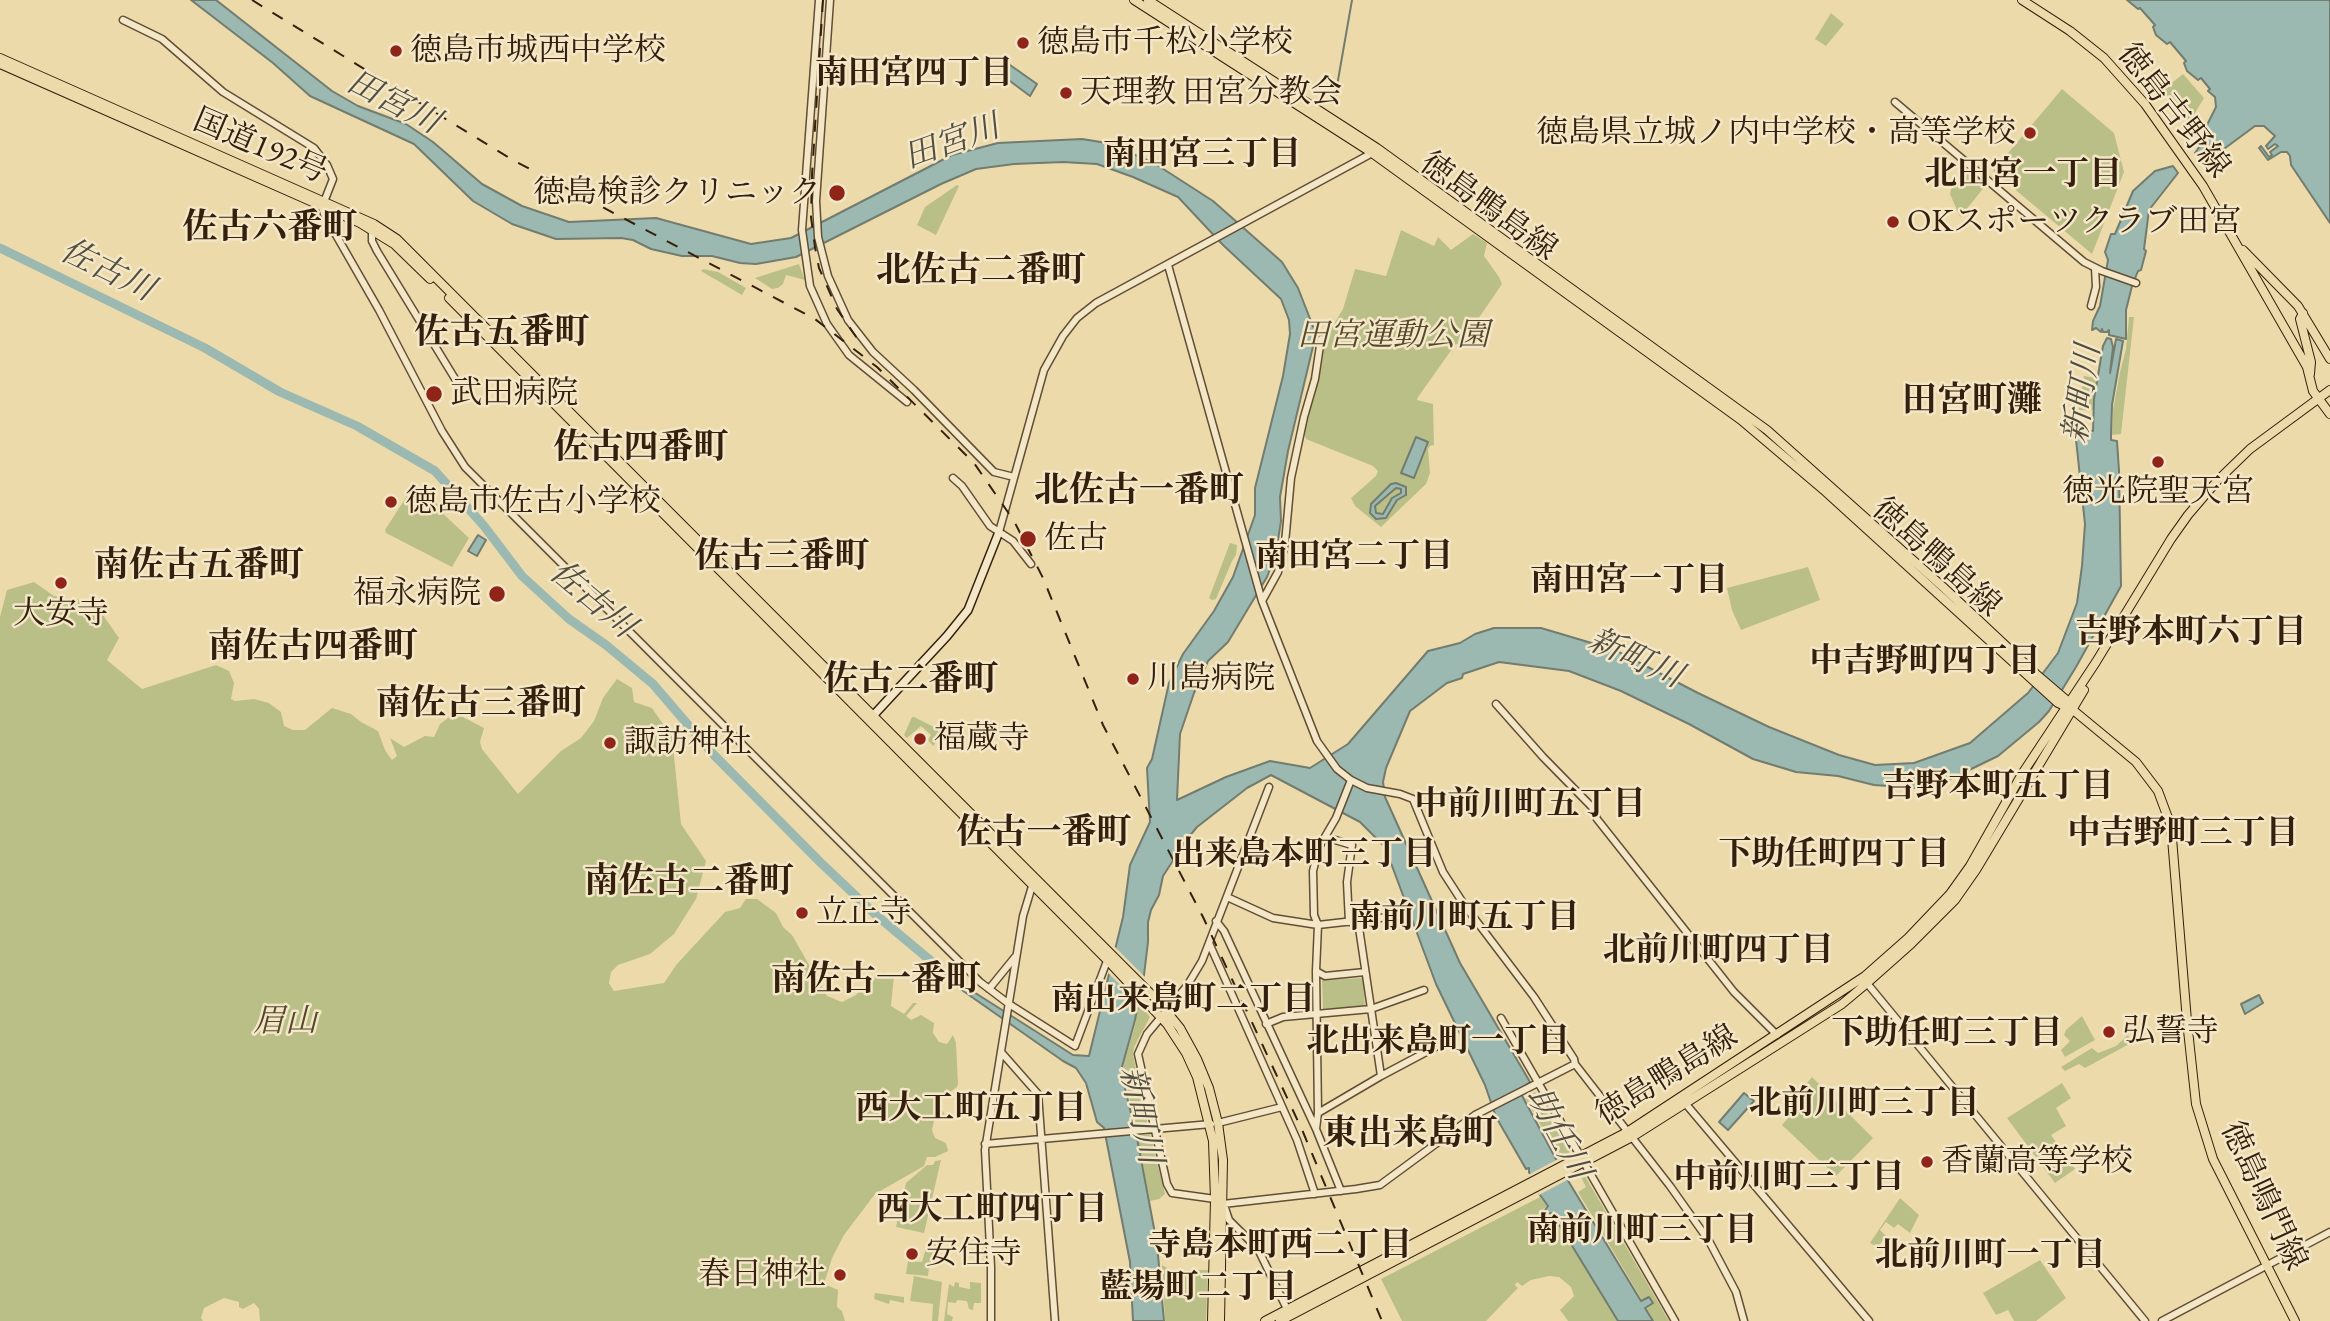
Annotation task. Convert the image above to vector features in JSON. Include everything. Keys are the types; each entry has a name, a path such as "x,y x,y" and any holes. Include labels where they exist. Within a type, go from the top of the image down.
{"main road":[{"name":"徳島鴨島線","path":"1134,0 1375,151"},
{"name":"徳島鴨島線","path":"1148,0 1375,151 1767,430 2036,680 2066,704 2047,749 1976,870 1955,900 1912,944 1818,1019 1630,1135 1280,1321"},
{"name":"徳島吉野線","path":"2022,0 2084,42 2128,83 2181,152 2307,367 2313,391 2330,413"},
{"name":"国道192号","path":"0,58 323,204 394,244 871,718"},
{"name":"国道192号","path":"0,64 323,204 374,223 403,244 1180,1028 1209,1088 1223,1160 1212,1321"},
{"name":"徳島吉野線","path":"2235,242 2303,313 2330,359"},
{"path":"2303,313 2300,319 2311,362 2310,376"},
{"path":"2066,704 2092,675 2096,662 2188,515 2250,449 2328,391"},
{"path":"871,718 968,610 999,532"},
{"name":"徳島鳴門線","path":"2066,704 2136,762 2151,779 2164,805 2171,826 2196,1104 2213,1159 2295,1321"},
{"name":"徳島鴨島線","path":"1630,1135 1777,1035 1866,980"},
{"name":"徳島鴨島線","path":"1265,1321 1534,1185"},
{"name":"国道192号","path":"1219,1201 1220,1321"}],"street":[{"path":"819,0 802,230 810,286 836,338 854,359 907,402"},
{"path":"830,0 816,201 821,252 835,295 859,336 994,472 1014,477"},
{"path":"123,20 162,39 223,92 314,148 333,178 323,204 324,214 379,310 442,431 465,467 989,989 1075,1045 1110,959"},
{"path":"1895,102 2070,250 2099,270 2136,284"},
{"path":"999,532 1045,370 1063,336 1077,318 1096,303 1375,151"},
{"path":"372,230 372,240 377,251 457,382"},
{"path":"1168,265 1261,597 1310,726 1325,754 1351,780 1367,788 1413,799 1443,872 1465,906 1534,996 1574,1059 1574,1064 1709,1241 1736,1292 1744,1321"},
{"path":"2091,306 2099,270"},
{"path":"1261,597 1278,572 1283,555 1291,478 1315,379 1321,339"},
{"path":"953,478 962,486 990,526 1013,541 1031,564"},
{"path":"1496,704 1592,807 1597,819 1734,992 1777,1035"},
{"path":"1316,1129 1318,925 1314,915 1314,859 1351,780"},
{"path":"1269,787 1209,943 1192,978 1147,1034 1138,1054 1171,1191 1219,1201 1315,1194 1380,1185 1475,1115 1574,1064"},
{"path":"1325,837 1352,845 1347,882 1349,922"},
{"path":"990,1321 991,1267 985,1144 1023,915 1033,882"},
{"path":"1227,897 1273,918 1318,925 1398,916"},
{"path":"1216,921 1224,931 1316,1129 1341,1191"},
{"path":"1358,921 1381,1076"},
{"path":"1209,943 1283,1107 1315,1194"},
{"path":"989,989 1017,956"},
{"path":"1316,971 1325,976 1365,972"},
{"path":"1866,980 2145,1321"},
{"path":"1266,1024 1279,1018 1371,1009 1424,990"},
{"path":"1501,1018 1539,1084 1578,1162 1675,1321"},
{"path":"1318,1113 1443,1043"},
{"path":"1001,1052 1038,1094 1055,1321"},
{"path":"1685,1103 1869,1321"},
{"path":"985,1144 1214,1124 1283,1107"},
{"path":"1219,1201 1229,1220 1258,1249 1286,1309"},
{"path":"2162,1321 2330,1232"}],"green space":[{"path":"1831,13 1844,24 1826,46 1815,39"},
{"path":"2183,74 2204,98 2189,123 2163,90"},
{"path":"2062,89 2114,133 2124,172 2092,254 1993,171"},
{"path":"1967,170 1971,170 1987,184 1960,217 1950,194"},
{"path":"959,186 936,235 917,225 925,207"},
{"name":"田宮運動公園","path":"1401,230 1434,246 1438,237 1451,250 1473,234 1487,243 1484,256 1502,284 1463,341 1455,345 1418,397 1417,400 1433,404 1434,445 1428,449 1430,473 1426,484 1381,527 1355,506 1351,498 1376,476 1378,471 1373,466 1306,439 1304,432 1319,380 1326,337 1343,309 1355,269 1386,276"},
{"path":"799,264 805,280 786,275 783,284 772,289 755,278"},
{"path":"703,269 718,272 746,288 742,295 701,271"},
{"path":"2129,317 2134,317 2121,434 2112,435 2113,410 2126,349"},
{"path":"2084,376 2097,378 2093,410 2079,410 2078,396 2081,396"},
{"path":"412,488 439,505 437,508 469,538 452,567 386,533 385,530"},
{"path":"1230,543 1237,545 1236,555 1216,599 1212,600 1209,598"},
{"path":"1808,567 1820,600 1741,630 1732,610 1727,588"},
{"name":"眉山","path":"34,582 54,596 94,602 119,638 107,660 142,689 216,665 229,671 234,683 231,699 254,699 269,703 281,712 284,726 293,730 305,730 332,708 351,714 378,731 392,760 397,756 390,738 404,747 425,736 434,737 440,724 455,713 484,728 480,742 482,749 518,794 561,751 581,738 594,721 603,698 617,679 632,688 634,702 652,708 672,737 681,824 706,861 696,899 674,934 650,954 618,965 611,972 609,983 614,991 664,983 677,964 725,912 740,908 746,899 757,899 776,913 783,927 792,935 827,996 842,1002 856,995 866,983 884,972 894,976 891,1006 904,1014 913,1003 917,1003 906,1016 911,1020 921,1015 934,1023 933,1033 939,1042 947,1044 953,1035 956,1043 958,1084 936,1102 946,1116 935,1116 932,1130 935,1138 946,1143 948,1151 935,1157 927,1157 924,1166 875,1194 844,1235 832,1258 824,1284 838,1290 837,1307 842,1311 845,1321 260,1321 259,1309 254,1303 243,1309 239,1307 239,1302 224,1298 204,1308 201,1318 203,1321 0,1321 0,617 7,590"},
{"path":"912,717 944,732 933,746 928,740 931,735 921,726 907,738 904,735"},
{"path":"1363,978 1365,1007 1323,1009 1322,980"},
{"path":"1139,1004 1150,1017 1134,1047 1133,1055 1147,1121 1146,1124 1135,1126 1123,1067"},
{"path":"2082,1016 2095,1040 2065,1057 2061,1050 2070,1041 2064,1035 2066,1030"},
{"path":"2128,1035 2131,1043 2085,1068 2079,1064 2065,1071 2061,1067 2092,1048 2098,1053 2116,1046"},
{"path":"1812,1077 1873,1138 1836,1176 1782,1125 1799,1105 1793,1100"},
{"path":"2062,1083 2071,1098 2056,1108 2066,1126 2051,1135 2075,1169 2055,1183 2007,1118"},
{"path":"1535,1092 1570,1152 1559,1157 1525,1098"},
{"path":"1150,1134 1165,1194 1150,1201 1137,1136"},
{"path":"941,1160 924,1233 896,1227 906,1183 927,1165"},
{"path":"1583,1173 1669,1321 1654,1321 1646,1308 1654,1303 1649,1296 1642,1300 1578,1192 1586,1187 1580,1175"},
{"path":"1540,1197 1547,1206 1543,1209 1547,1215 1552,1214 1617,1321 1568,1321 1560,1310 1574,1296 1571,1287 1559,1277 1549,1276 1531,1280 1522,1286 1517,1282 1515,1285 1518,1288 1486,1321 1402,1321 1381,1279"},
{"path":"1900,1198 1919,1215 1910,1233 1898,1224 1894,1228 1886,1222 1880,1230 1886,1236 1878,1247 1870,1243"},
{"path":"928,1241 940,1245 937,1266 929,1267 928,1276 906,1274 908,1261 922,1262"},
{"path":"2040,1260 2066,1298 2036,1321 2014,1321 2008,1310 1996,1315 1983,1293"},
{"path":"1162,1265 1171,1270 1208,1270 1206,1321 1165,1321"},
{"path":"914,1276 942,1282 938,1321 932,1321 933,1304 910,1301"},
{"path":"955,1282 959,1283 959,1287 970,1289 970,1282 981,1283 981,1303 974,1303 973,1310 969,1309 967,1301 948,1302 947,1314 953,1317 952,1321 944,1321 949,1284 954,1287"},
{"path":"875,1293 904,1297 904,1303 890,1300 889,1304 874,1299"}],"water":[{"path":"191,0 216,0 332,91 358,106 406,124 433,142 482,184 522,206 569,222 656,218 751,244 791,238 952,155 998,143 1082,139 1107,143 1154,163 1213,201 1282,262 1298,288 1316,334 1288,451 1280,497 1281,521 1276,553 1267,577 1228,642 1208,661 1194,693 1180,734 1177,800 1226,777 1270,761 1310,768 1348,744 1428,651 1460,643 1475,634 1494,628 1541,628 1615,650 1769,727 1839,755 1875,765 1914,763 1970,743 2028,693 2058,653 2077,603 2085,524 2075,430 2093,431 2094,399 2103,346 2107,338 2111,339 2113,347 2110,373 2116,339 2123,341 2112,405 2111,435 2111,440 2117,441 2119,471 2121,586 2076,667 2049,711 2039,722 1998,756 1930,789 1874,785 1838,776 1796,772 1753,759 1621,691 1569,671 1499,662 1463,674 1462,678 1447,683 1410,711 1386,768 1383,782 1385,797 1460,963 1530,1082 1519,1090 1564,1174 1641,1301 1649,1297 1653,1303 1645,1308 1653,1321 1618,1321 1552,1213 1548,1214 1545,1210 1548,1206 1540,1195 1529,1168 1526,1169 1496,1117 1485,1085 1436,984 1385,847 1360,822 1271,775 1247,788 1197,827 1187,839 1163,876 1148,922 1144,975 1122,1067 1157,1244 1164,1321 1133,1321 1130,1262 1104,1128 1097,1122 1086,1083 1076,1068 949,981 916,952 924,954 958,982 1073,1055 1089,1056 1123,917 1130,865 1150,822 1147,768 1152,759 1169,683 1183,654 1214,611 1233,577 1255,515 1255,488 1283,376 1290,334 1289,320 1281,299 1223,245 1178,197 1097,164 1014,164 976,169 796,257 756,264 712,256 682,256 621,238 556,239 512,224 473,201 414,144 310,96 273,63"},
{"path":"2127,0 2330,0 2330,223 2291,165 2287,152 2281,152 2268,160 2259,148 2261,146 2269,157 2272,155 2270,152 2278,146 2275,144 2268,149 2266,146 2275,136 2264,126 2255,126 2213,157 2211,155 2199,158 2195,153 2202,143 2200,139 2216,107 2215,97 2201,78 2198,80 2187,71 2184,63 2186,61 2170,42 2167,44 2156,35 2153,27 2155,25 2140,8"},
{"path":"1010,65 1037,84 1030,96 1002,75"},
{"path":"2173,166 2178,173 2149,210 2144,249 2146,251 2126,310 2126,339 2109,335 2109,330 2092,330 2100,306 2108,260 2105,252 2111,234 2115,234 2133,191 2155,171"},
{"name":"田宮運動公園","path":"1416,437 1428,442 1414,478 1401,473"},
{"path":"1391,484 1406,487 1406,495 1397,500 1386,518 1376,519 1370,513 1371,504","holes":["1396,488 1401,489 1401,493 1392,498 1383,514 1376,513 1375,506"]},
{"path":"478,535 486,540 477,556 468,551"},
{"path":"2259,995 2263,1003 2245,1014 2241,1004"},
{"path":"1744,1093 1754,1101 1728,1130 1719,1122"}],"pier":[{"path":"1114,946 1147,979 1139,1003 1107,972"},
{"path":"1560,1158 1571,1178 1539,1195 1528,1175"}],"waterway":[{"path":"1334,103 1352,0"},
{"name":"佐古川","path":"0,248 205,348 280,392 357,426 435,471 484,526 522,576 569,619 653,684 713,754 820,862 876,915 931,961"}],"railway":[{"path":"252,0 511,159 815,319 877,367 974,463 1014,521 1043,578 1103,725 1203,917 1303,1132 1382,1321"},
{"path":"823,0 811,217 819,268 837,309 863,347"}],"place":[{"name":"徳島市千松小学校","path":"1023,43"},
{"name":"徳島市城西中学校","path":"396,51"},
{"name":"天理教 田宮分教会","path":"1066,93"},
{"name":"徳島県立城ノ内中学校・高等学校","path":"2030,133"},
{"name":"徳島検診クリニック","path":"837,193"},
{"name":"OKスポーツクラブ田宮","path":"1893,222"},
{"name":"武田病院","path":"434,394"},
{"name":"徳光院聖天宮","path":"2158,462"},
{"name":"徳島市佐古小学校","path":"391,502"},
{"name":"佐古","path":"1028,539"},
{"name":"大安寺","path":"61,583"},
{"name":"福永病院","path":"497,594"},
{"name":"川島病院","path":"1133,679"},
{"name":"福蔵寺","path":"920,739"},
{"name":"諏訪神社","path":"610,743"},
{"name":"立正寺","path":"802,913"},
{"name":"弘誓寺","path":"2109,1032"},
{"name":"香蘭高等学校","path":"1927,1162"},
{"name":"安住寺","path":"912,1254"},
{"name":"春日神社","path":"840,1275"}],"district":[{"name":"南田宮四丁目","path":"914,74"},
{"name":"南田宮三丁目","path":"1202,155"},
{"name":"北田宮一丁目","path":"2023,175"},
{"name":"佐古六番町","path":"270,228"},
{"name":"北佐古二番町","path":"981,271"},
{"name":"佐古五番町","path":"502,333"},
{"name":"田宮町灘","path":"1972,401"},
{"name":"佐古四番町","path":"641,448"},
{"name":"北佐古一番町","path":"1139,491"},
{"name":"佐古三番町","path":"782,557"},
{"name":"南田宮二丁目","path":"1354,557"},
{"name":"南佐古五番町","path":"199,566"},
{"name":"南田宮一丁目","path":"1629,581"},
{"name":"吉野本町六丁目","path":"2191,633"},
{"name":"南佐古四番町","path":"313,647"},
{"name":"中吉野町四丁目","path":"1925,662"},
{"name":"佐古二番町","path":"911,680"},
{"name":"南佐古三番町","path":"481,704"},
{"name":"吉野本町五丁目","path":"1998,787"},
{"name":"中前川町五丁目","path":"1530,805"},
{"name":"佐古一番町","path":"1044,833"},
{"name":"中吉野町三丁目","path":"2183,834"},
{"name":"出来島本町三丁目","path":"1304,855"},
{"name":"下助任町四丁目","path":"1834,855"},
{"name":"南佐古二番町","path":"689,882"},
{"name":"南前川町五丁目","path":"1464,918"},
{"name":"北前川町四丁目","path":"1718,951"},
{"name":"南佐古一番町","path":"876,980"},
{"name":"南出来島町二丁目","path":"1183,1000"},
{"name":"下助任町三丁目","path":"1947,1034"},
{"name":"北出来島町一丁目","path":"1438,1042"},
{"name":"北前川町三丁目","path":"1864,1104"},
{"name":"西大工町五丁目","path":"971,1109"},
{"name":"東出来島町","path":"1410,1134"},
{"name":"中前川町三丁目","path":"1789,1178"},
{"name":"西大工町四丁目","path":"992,1210"},
{"name":"南前川町三丁目","path":"1642,1231"},
{"name":"寺島本町西二丁目","path":"1280,1246"},
{"name":"北前川町一丁目","path":"1990,1256"},
{"name":"藍場町二丁目","path":"1198,1288"}],"water label":[{"name":"田宮川","path":"393,103"},
{"name":"田宮川","path":"952,143"},
{"name":"新町川","path":"2083,394"},
{"name":"新町川","path":"1635,659"},
{"name":"新町川","path":"1140,1115"},
{"name":"助任川","path":"1558,1134"}]}
